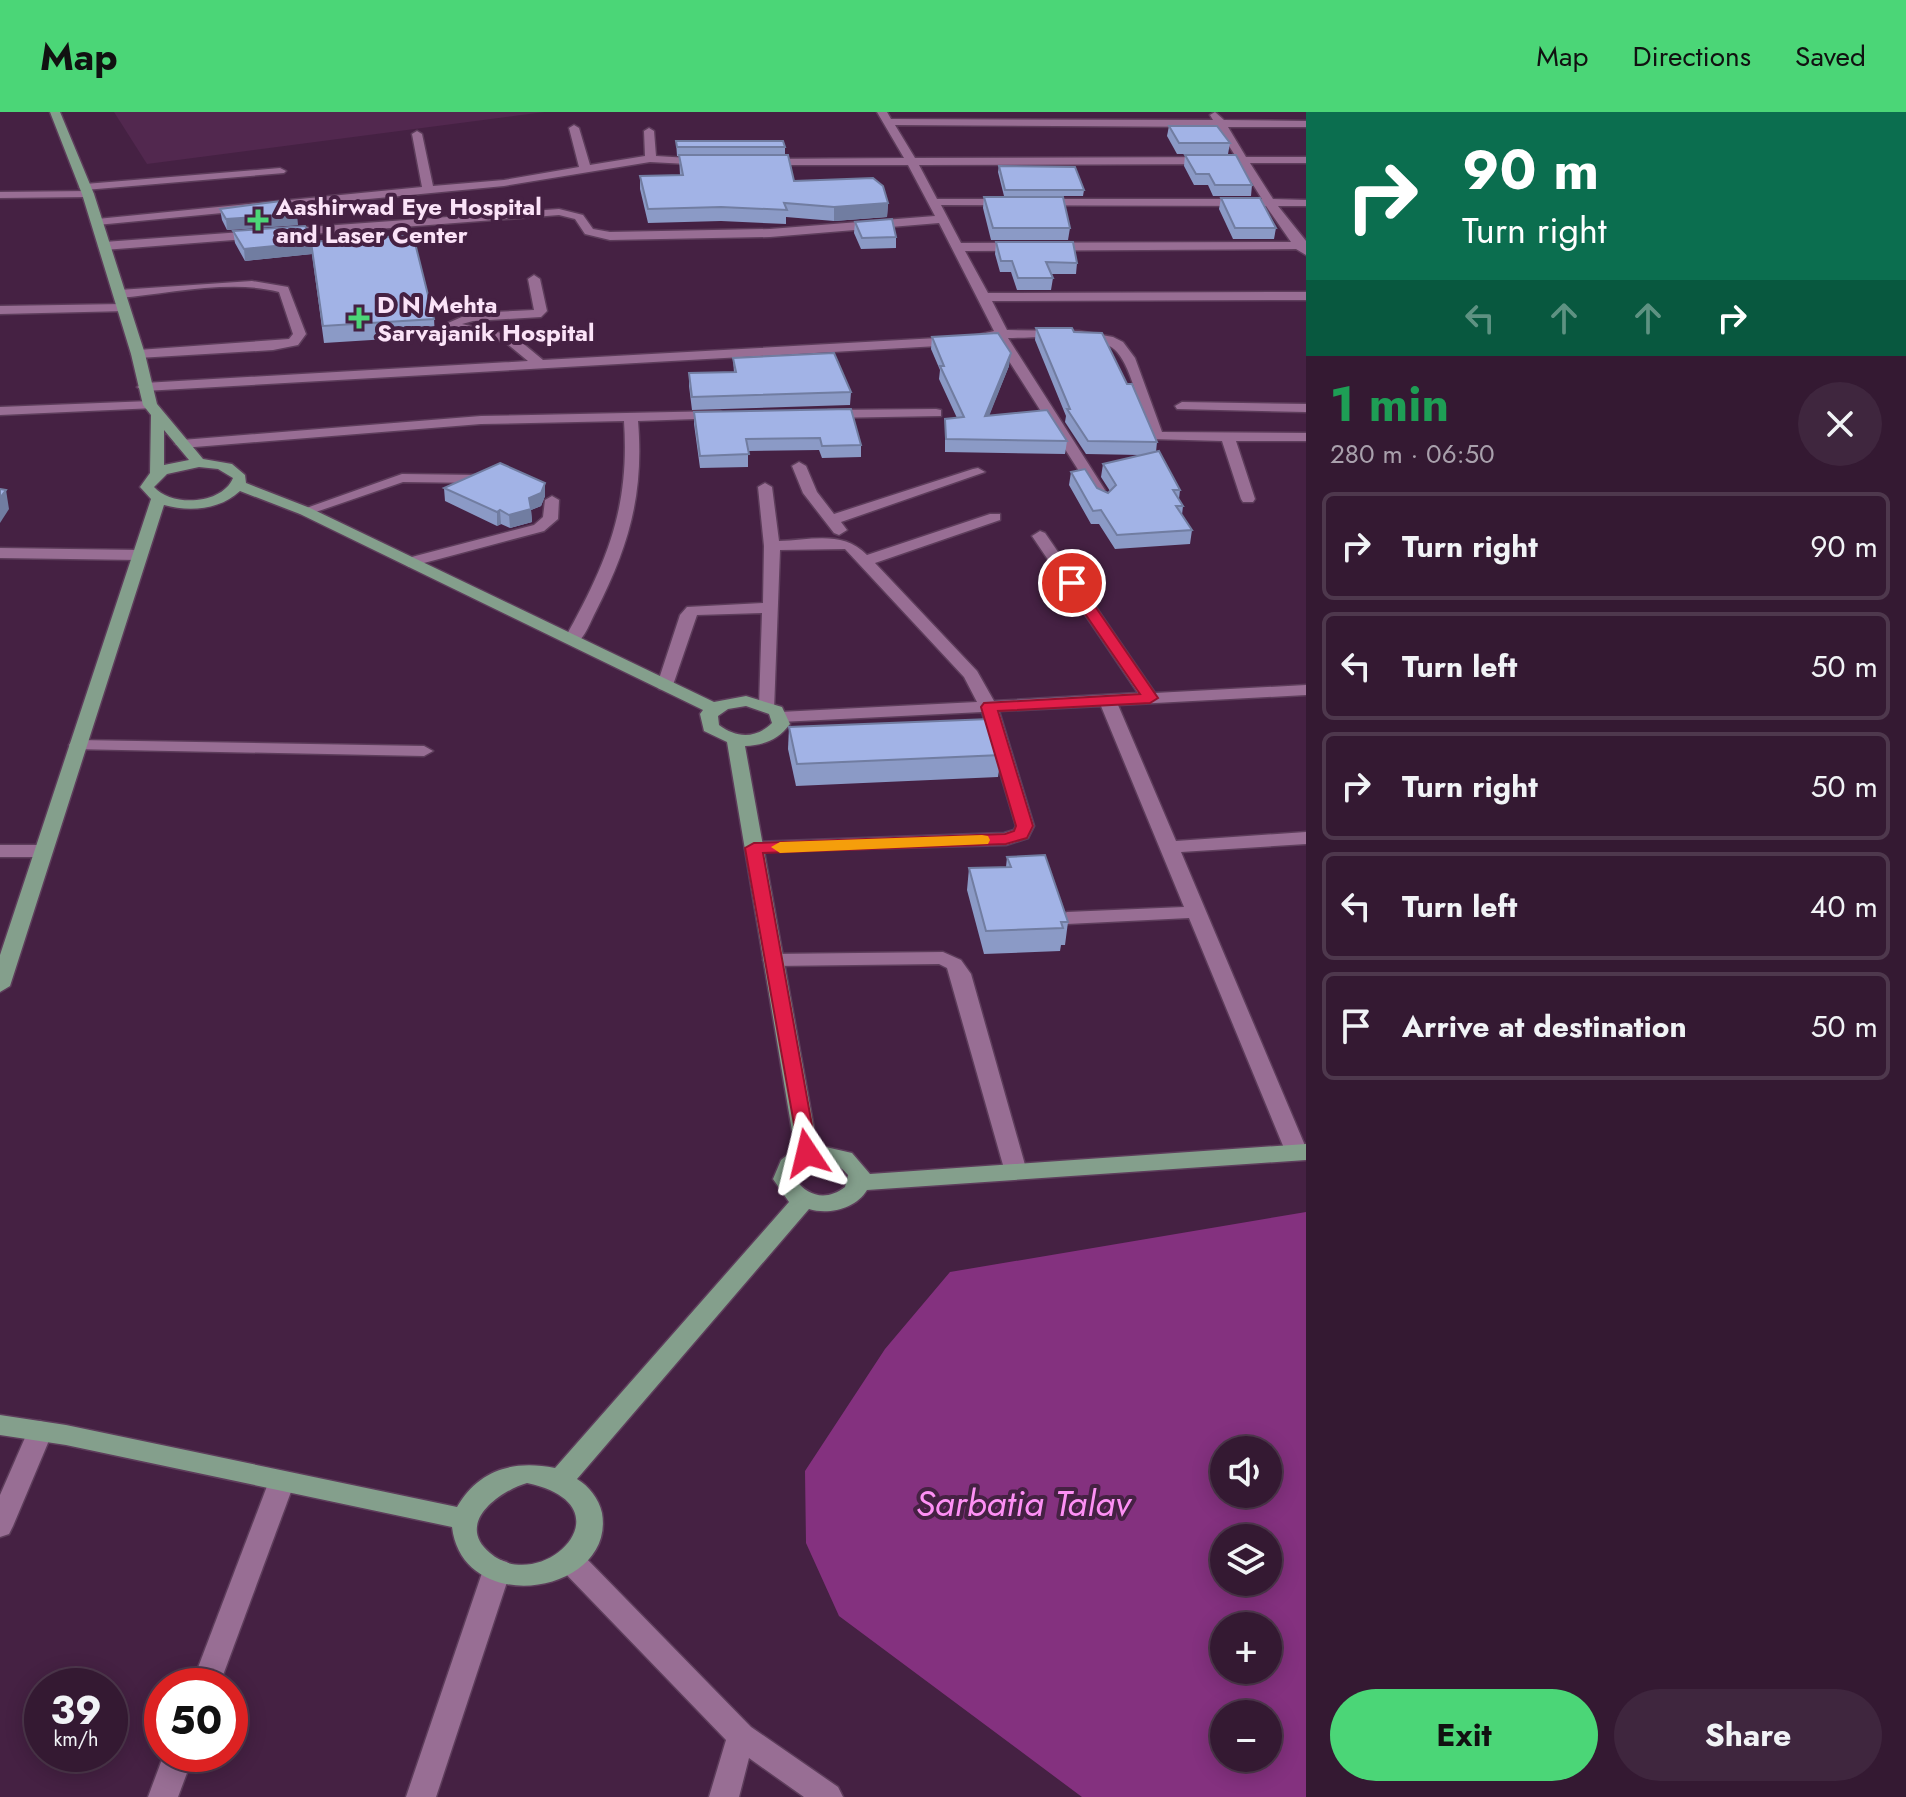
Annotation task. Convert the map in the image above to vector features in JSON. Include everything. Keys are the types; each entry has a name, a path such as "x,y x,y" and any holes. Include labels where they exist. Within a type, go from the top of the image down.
{"main road":[{"path":"55,112 97,222 138,354 144,387 153,411 157,473"},
{"path":"153,411 199,463"},
{"path":"199,463 227,467 240,478 238,485 223,497 196,503 158,499 147,487 157,473 176,466 199,463"},
{"path":"238,485 305,511 715,709"},
{"path":"0,986 6,950 44,851 158,499"},
{"path":"734,702 774,712 781,724 770,735 759,739 735,740 710,727 709,714 715,709 734,702"},
{"path":"735,740 807,1153"},
{"path":"807,1153 840,1156 855,1168 859,1183 849,1197 839,1202 816,1203 794,1194 784,1179 789,1163 807,1153"},
{"path":"859,1183 1302,1153"},
{"path":"561,1479 804,1200"},
{"path":"0,1425 464,1519"},
{"path":"527,1473 561,1479 575,1488 585,1500 590,1515 585,1544 572,1562 549,1572 517,1575 482,1562 465,1535 464,1519 479,1492 493,1482 527,1473"}],"street":[{"path":"1213,112 1270,204 1304,247"},
{"path":"884,117 1306,124"},
{"path":"884,117 912,162 1001,329 999,334 1105,500"},
{"path":"574,128 585,167"},
{"path":"649,131 651,158"},
{"path":"417,134 428,190"},
{"path":"97,222 542,177 585,167 651,158 670,162 716,162"},
{"path":"746,162 1306,160"},
{"path":"0,195 86,191 280,171"},
{"path":"932,202 1306,203"},
{"path":"104,246 559,212 579,217 589,232 610,236 770,233 941,219"},
{"path":"956,247 1304,247"},
{"path":"534,279 541,311 537,314 471,317 454,323 457,327 509,339 541,365"},
{"path":"119,294 247,285 277,287 284,290 300,334 293,342 273,346 138,354"},
{"path":"984,297 1306,296"},
{"path":"0,310 123,308"},
{"path":"144,387 973,340 999,334 1092,337 1115,343 1132,362 1137,384 1153,414 1156,436 1306,437"},
{"path":"1182,406 1306,408"},
{"path":"0,411 153,411"},
{"path":"814,414 936,413"},
{"path":"182,444 481,420 738,415"},
{"path":"572,640 605,579 626,521 634,466 631,416"},
{"path":"1228,437 1248,499"},
{"path":"754,848 1006,839 1021,834 1025,826 989,707 962,663 850,546 810,493 799,466"},
{"path":"832,520 978,472"},
{"path":"305,511 402,478 479,479"},
{"path":"765,487 772,546 770,608 774,712 989,707 1306,690"},
{"path":"409,562 539,528 550,519 552,500"},
{"path":"866,561 995,517"},
{"path":"1040,536 1150,698"},
{"path":"772,546 840,543 850,546"},
{"path":"0,553 139,555"},
{"path":"665,685 688,615 693,610 770,608"},
{"path":"1108,701 1302,1153"},
{"path":"78,745 424,751"},
{"path":"1170,847 1306,838"},
{"path":"0,851 44,851"},
{"path":"1067,918 1197,912"},
{"path":"773,960 943,958 954,964 961,974 1016,1172"},
{"path":"0,1526 40,1431"},
{"path":"212,1668 282,1481"},
{"path":"572,1562 741,1736 828,1797"},
{"path":"421,1797 497,1570"},
{"path":"724,1797 741,1736"},
{"path":"163,1797 172,1772"}],"shaded area":[{"path":"114,112 545,112 147,164"}],"water":[{"name":"Sarbatia Talav","path":"1306,1212 1306,1797 1082,1797 839,1616 806,1543 805,1471 885,1349 950,1272"}],"building":[{"path":"1169,126 1217,126 1230,143 1179,143"},
{"path":"676,141 783,141 785,147 677,147"},
{"path":"679,155 788,155 794,181 873,178 883,186 888,203 834,207 784,203 787,210 721,207 648,209 640,176 683,175"},
{"path":"1185,155 1236,155 1252,185 1215,185 1209,174 1196,174"},
{"path":"999,166 1075,167 1084,190 1005,190"},
{"path":"984,197 1063,197 1070,228 993,228"},
{"path":"1221,198 1260,198 1276,228 1235,228"},
{"path":"289,200 297,214 226,219 220,209"},
{"path":"892,219 896,237 862,238 855,222"},
{"path":"305,226 316,242 244,249 233,231"},
{"path":"413,235 434,319 323,326 311,242"},
{"path":"996,242 1073,242 1077,263 1046,262 1053,278 1018,278 1012,261 1001,261"},
{"path":"1036,328 1072,328 1074,332 1102,333 1127,384 1132,384 1157,442 1088,441 1067,409 1070,409"},
{"path":"998,333 1011,353 985,416 1047,410 1067,441 946,439 945,419 964,417 940,366 944,366 932,337"},
{"path":"834,353 851,392 692,397 689,373 736,372 733,358"},
{"path":"851,409 861,445 822,446 820,438 746,439 749,454 700,456 694,412"},
{"path":"1159,451 1180,490 1173,490 1183,506 1176,506 1192,530 1117,535 1101,510 1093,511 1071,472 1085,469 1097,488 1108,493 1116,485 1103,464"},
{"path":"500,463 545,483 541,493 529,498 531,509 509,515 444,488"},
{"path":"990,719 1001,755 797,764 789,727"},
{"path":"1045,855 1068,922 1061,922 1063,928 986,931 969,868 1011,867 1007,857"}],"slow traffic":[{"path":"780,847 982,840"}],"place":[{"name":"Aashirwad Eye Hospital and Laser Center","path":"258,220"},
{"name":"D N Mehta Sarvajanik Hospital","path":"359,318"}],"route":[{"path":"807,1153 754,848 1006,839 1021,834 1025,826 989,707 1150,698 1072,583"}]}
